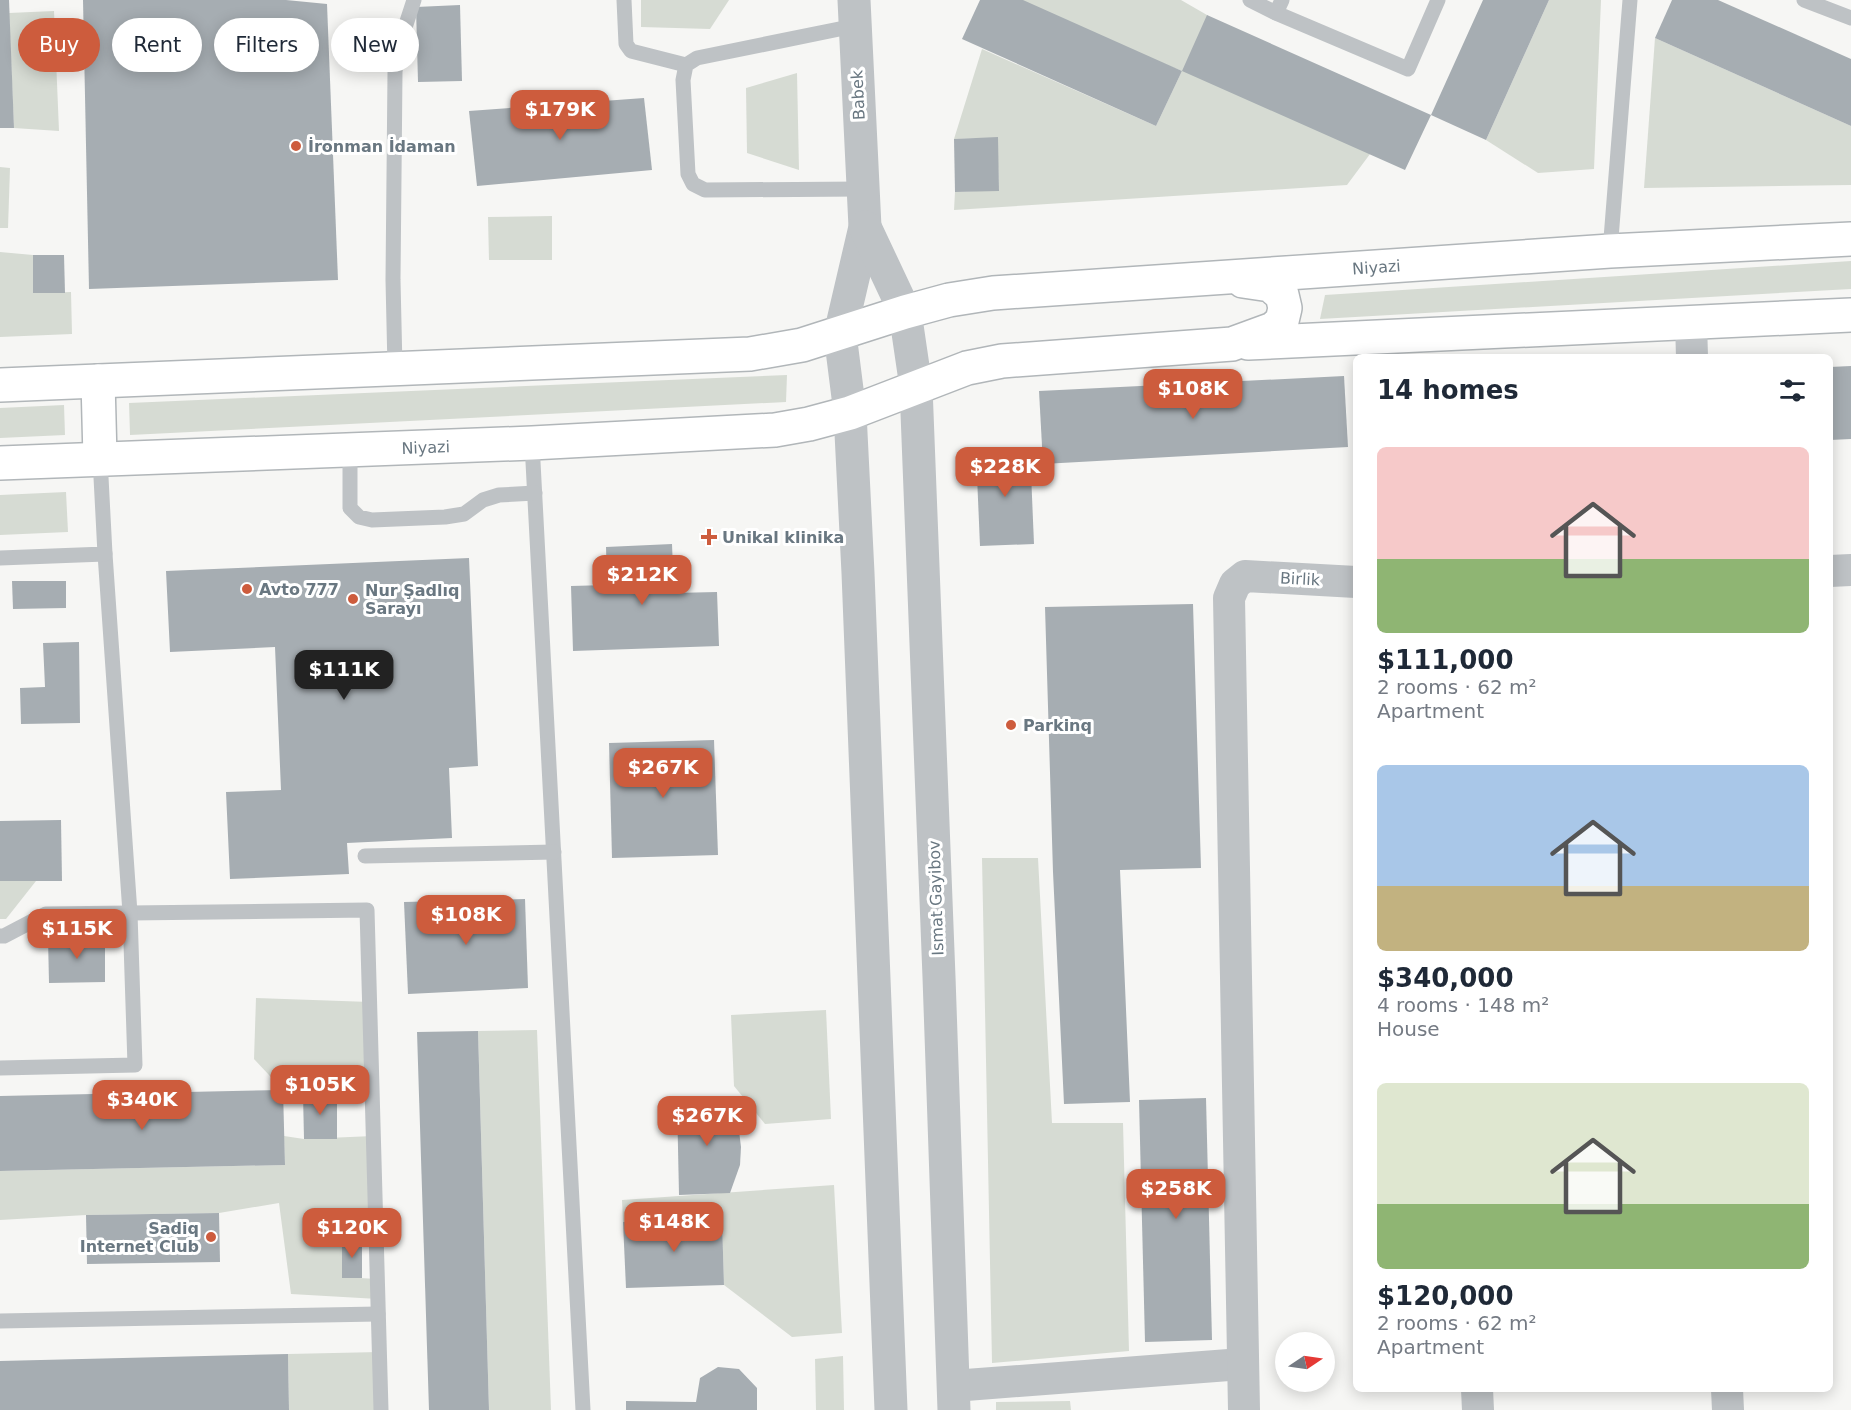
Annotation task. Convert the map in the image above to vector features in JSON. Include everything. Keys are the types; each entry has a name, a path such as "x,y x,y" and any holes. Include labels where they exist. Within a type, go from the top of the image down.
{"main road":[{"name":"Niyazi","path":"98,381 750,354 802,345 949,300 993,293 1228,279 1610,251 1851,238"},
{"path":"1228,279 1270,285 1282,295 1285,308 1282,321 1273,330 1232,344"},
{"path":"1232,344 1851,315"},
{"name":"Niyazi","path":"0,463 532,443 775,430 850,413 967,368 1002,361 1232,344"},
{"path":"0,385 98,381 100,458"}],"street":[{"name":"Babek","path":"854,13 865,227"},
{"name":"Ismat Gayibov","path":"865,227 905,312 916,387 940,988 953,1398"},
{"path":"865,227 840,334 850,413 891,1410"},
{"path":"1691,322 1692,354"},
{"path":"1833,572 1851,570"},
{"name":"Birlik","path":"1242,1364 1229,598 1235,584 1245,576 1353,582"},
{"path":"953,1398 1242,1364 1244,1410"},
{"path":"1477,1392 1478,1410"},
{"path":"1727,1392 1728,1410"}],"lane":[{"path":"395,368 393,280 395,72 397,52 414,0"},
{"path":"624,0 626,44 631,51 686,65"},
{"path":"1250,0 1279,7 1408,69 1438,0"},
{"path":"1610,251 1630,0"},
{"path":"1804,0 1851,18"},
{"path":"854,13 697,58 686,65 683,92 688,174 693,184 705,190 862,189"},
{"path":"532,443 583,1410"},
{"path":"350,450 350,508 359,517 372,520 446,517 464,513 483,500 499,495 535,493"},
{"path":"0,1068 135,1065 130,913 100,458"},
{"path":"0,558 105,554"},
{"path":"365,856 554,852"},
{"path":"0,936 46,914 367,910 381,1410"},
{"path":"0,1321 378,1314"}],"shaded area":[{"path":"641,0 729,0 710,29 641,27"},
{"path":"1004,0 1181,0 1207,15 1370,154 1347,185 954,210 955,192 999,190 997,138 954,139 982,49 1156,126 1182,71"},
{"path":"1549,0 1601,0 1594,169 1538,173 1486,140"},
{"path":"54,11 54,18 18,18 18,72 57,72 59,131 14,128 9,13"},
{"path":"1655,38 1851,126 1851,185 1644,188"},
{"path":"797,73 799,170 747,153 746,88"},
{"path":"0,167 10,168 8,228 0,228"},
{"path":"552,216 552,260 489,260 488,217"},
{"path":"0,252 33,255 34,293 71,292 72,334 0,337"},
{"path":"1851,261 1851,289 1320,319 1325,295"},
{"path":"787,375 786,402 130,435 129,403"},
{"path":"64,405 65,435 0,438 0,408"},
{"path":"66,492 68,532 0,535 0,495"},
{"path":"982,858 1038,858 1052,1123 1123,1123 1129,1351 992,1363"},
{"path":"0,881 36,881 6,919 0,919"},
{"path":"256,998 370,1002 372,1093 303,1094 283,1090 254,1059"},
{"path":"826,1010 831,1119 765,1124 734,1086 731,1015"},
{"path":"537,1030 551,1410 489,1410 478,1031"},
{"path":"284,1136 304,1139 373,1136 376,1239 342,1240 342,1277 377,1279 378,1299 291,1294 279,1203 219,1213 86,1215 0,1220 0,1171 285,1165"},
{"path":"834,1185 842,1333 792,1337 724,1285 722,1219 623,1222 622,1200"},
{"path":"379,1352 381,1410 289,1410 288,1354"},
{"path":"843,1356 844,1410 816,1410 815,1359"},
{"path":"1070,1401 1071,1410 996,1410 996,1402"}],"building":[{"path":"0,0 9,0 14,128 0,128"},
{"path":"83,0 286,0 327,4 338,280 89,289 84,72 100,72 100,18 83,18"},
{"path":"980,0 1023,0 1182,71 1156,126 962,39"},
{"path":"1483,0 1549,0 1486,140 1431,115"},
{"path":"1672,0 1718,0 1851,59 1851,126 1655,38"},
{"path":"460,5 462,81 418,82 419,18 416,18 416,7"},
{"path":"1207,15 1431,115 1405,170 1182,71"},
{"path":"644,98 652,170 477,186 469,111"},
{"path":"998,137 999,191 955,192 954,139"},
{"path":"33,255 64,255 65,293 33,293"},
{"path":"1851,366 1851,439 1833,440 1833,367"},
{"path":"1344,376 1348,447 1043,464 1039,391"},
{"path":"1030,449 1034,544 980,546 976,452"},
{"path":"672,544 674,593 717,592 719,646 573,651 571,586 607,585 606,547"},
{"path":"469,558 478,766 449,768 452,838 347,843 349,874 230,879 226,792 281,790 275,647 170,652 166,571"},
{"path":"12,581 66,581 66,608 13,609"},
{"path":"1193,604 1201,868 1120,870 1130,1102 1064,1104 1053,872 1045,607"},
{"path":"79,642 80,723 21,724 20,688 45,687 43,643"},
{"path":"714,740 718,855 612,858 609,743"},
{"path":"61,820 62,881 0,881 0,821"},
{"path":"525,899 528,988 408,994 404,902"},
{"path":"105,937 105,982 49,983 48,938"},
{"path":"478,1031 489,1410 429,1410 417,1032"},
{"path":"283,1090 285,1165 0,1171 0,1096"},
{"path":"303,1094 337,1094 337,1139 304,1139"},
{"path":"1206,1098 1212,1340 1145,1342 1139,1100"},
{"path":"677,1101 730,1101 738,1123 741,1147 740,1165 730,1193 679,1195"},
{"path":"219,1213 220,1262 87,1264 86,1215"},
{"path":"722,1219 724,1285 626,1288 623,1222"},
{"path":"342,1240 362,1240 362,1278 342,1278"},
{"path":"288,1354 289,1410 0,1410 0,1361"},
{"path":"718,1367 739,1369 757,1388 757,1410 626,1410 626,1401 696,1402 700,1378"}],"place":[{"name":"İronman İdaman","path":"296,146"},
{"name":"Unikal klinika","path":"709,537"},
{"name":"Avto 777","path":"247,589"},
{"name":"Nur Şadlıq Sarayı","path":"353,599"},
{"name":"Parkinq","path":"1011,725"},
{"name":"Sadiq Internet Club","path":"211,1237"}]}
